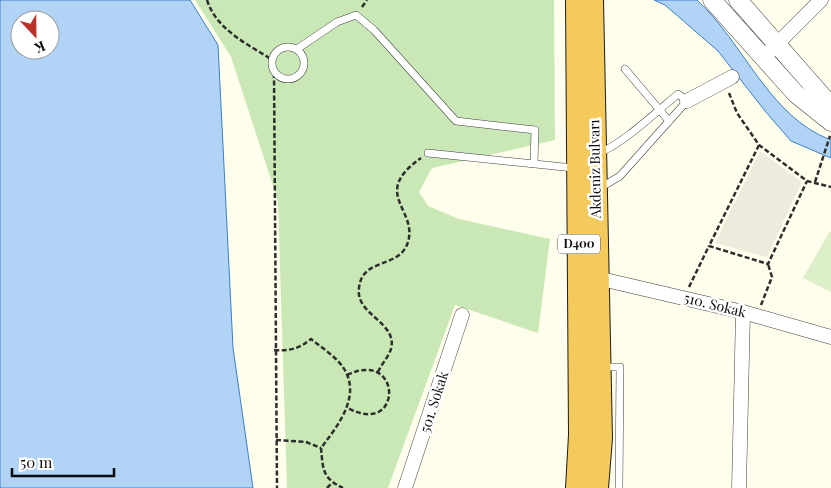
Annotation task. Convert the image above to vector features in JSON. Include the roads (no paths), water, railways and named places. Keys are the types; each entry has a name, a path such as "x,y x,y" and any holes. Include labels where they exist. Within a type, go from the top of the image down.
{"highway":[{"name":"Akdeniz Bulvarı","path":"576,0 580,436 577,488"},
{"name":"Akdeniz Bulvarı","path":"592,0 601,438 597,488"}],"street":[{"path":"712,0 796,94 831,122"},
{"path":"738,0 824,98 831,102"},
{"path":"764,57 821,0"},
{"path":"687,102 732,77"},
{"name":"510. Sokak","path":"597,278 750,314 831,337"},
{"path":"739,488 750,314"},
{"name":"501. Sokak","path":"405,488 462,315"}],"lane":[{"path":"297,49 337,22 356,15 374,30 456,121 535,130 534,163"},
{"path":"290,46 297,49 303,55 302,71 296,77 289,80 281,78 274,73 271,59 275,52 282,47 290,46"},
{"path":"625,69 669,121"},
{"path":"595,152 604,152 678,94 687,102 620,176 596,191"},
{"path":"428,153 578,168"},
{"path":"599,367 620,367 619,488"}],"water":[{"path":"0,0 190,0 218,45 233,348 253,488 0,488"},
{"path":"654,0 697,0 714,17 774,97 809,129 831,140 831,158 791,141 718,51 665,5"}]}
